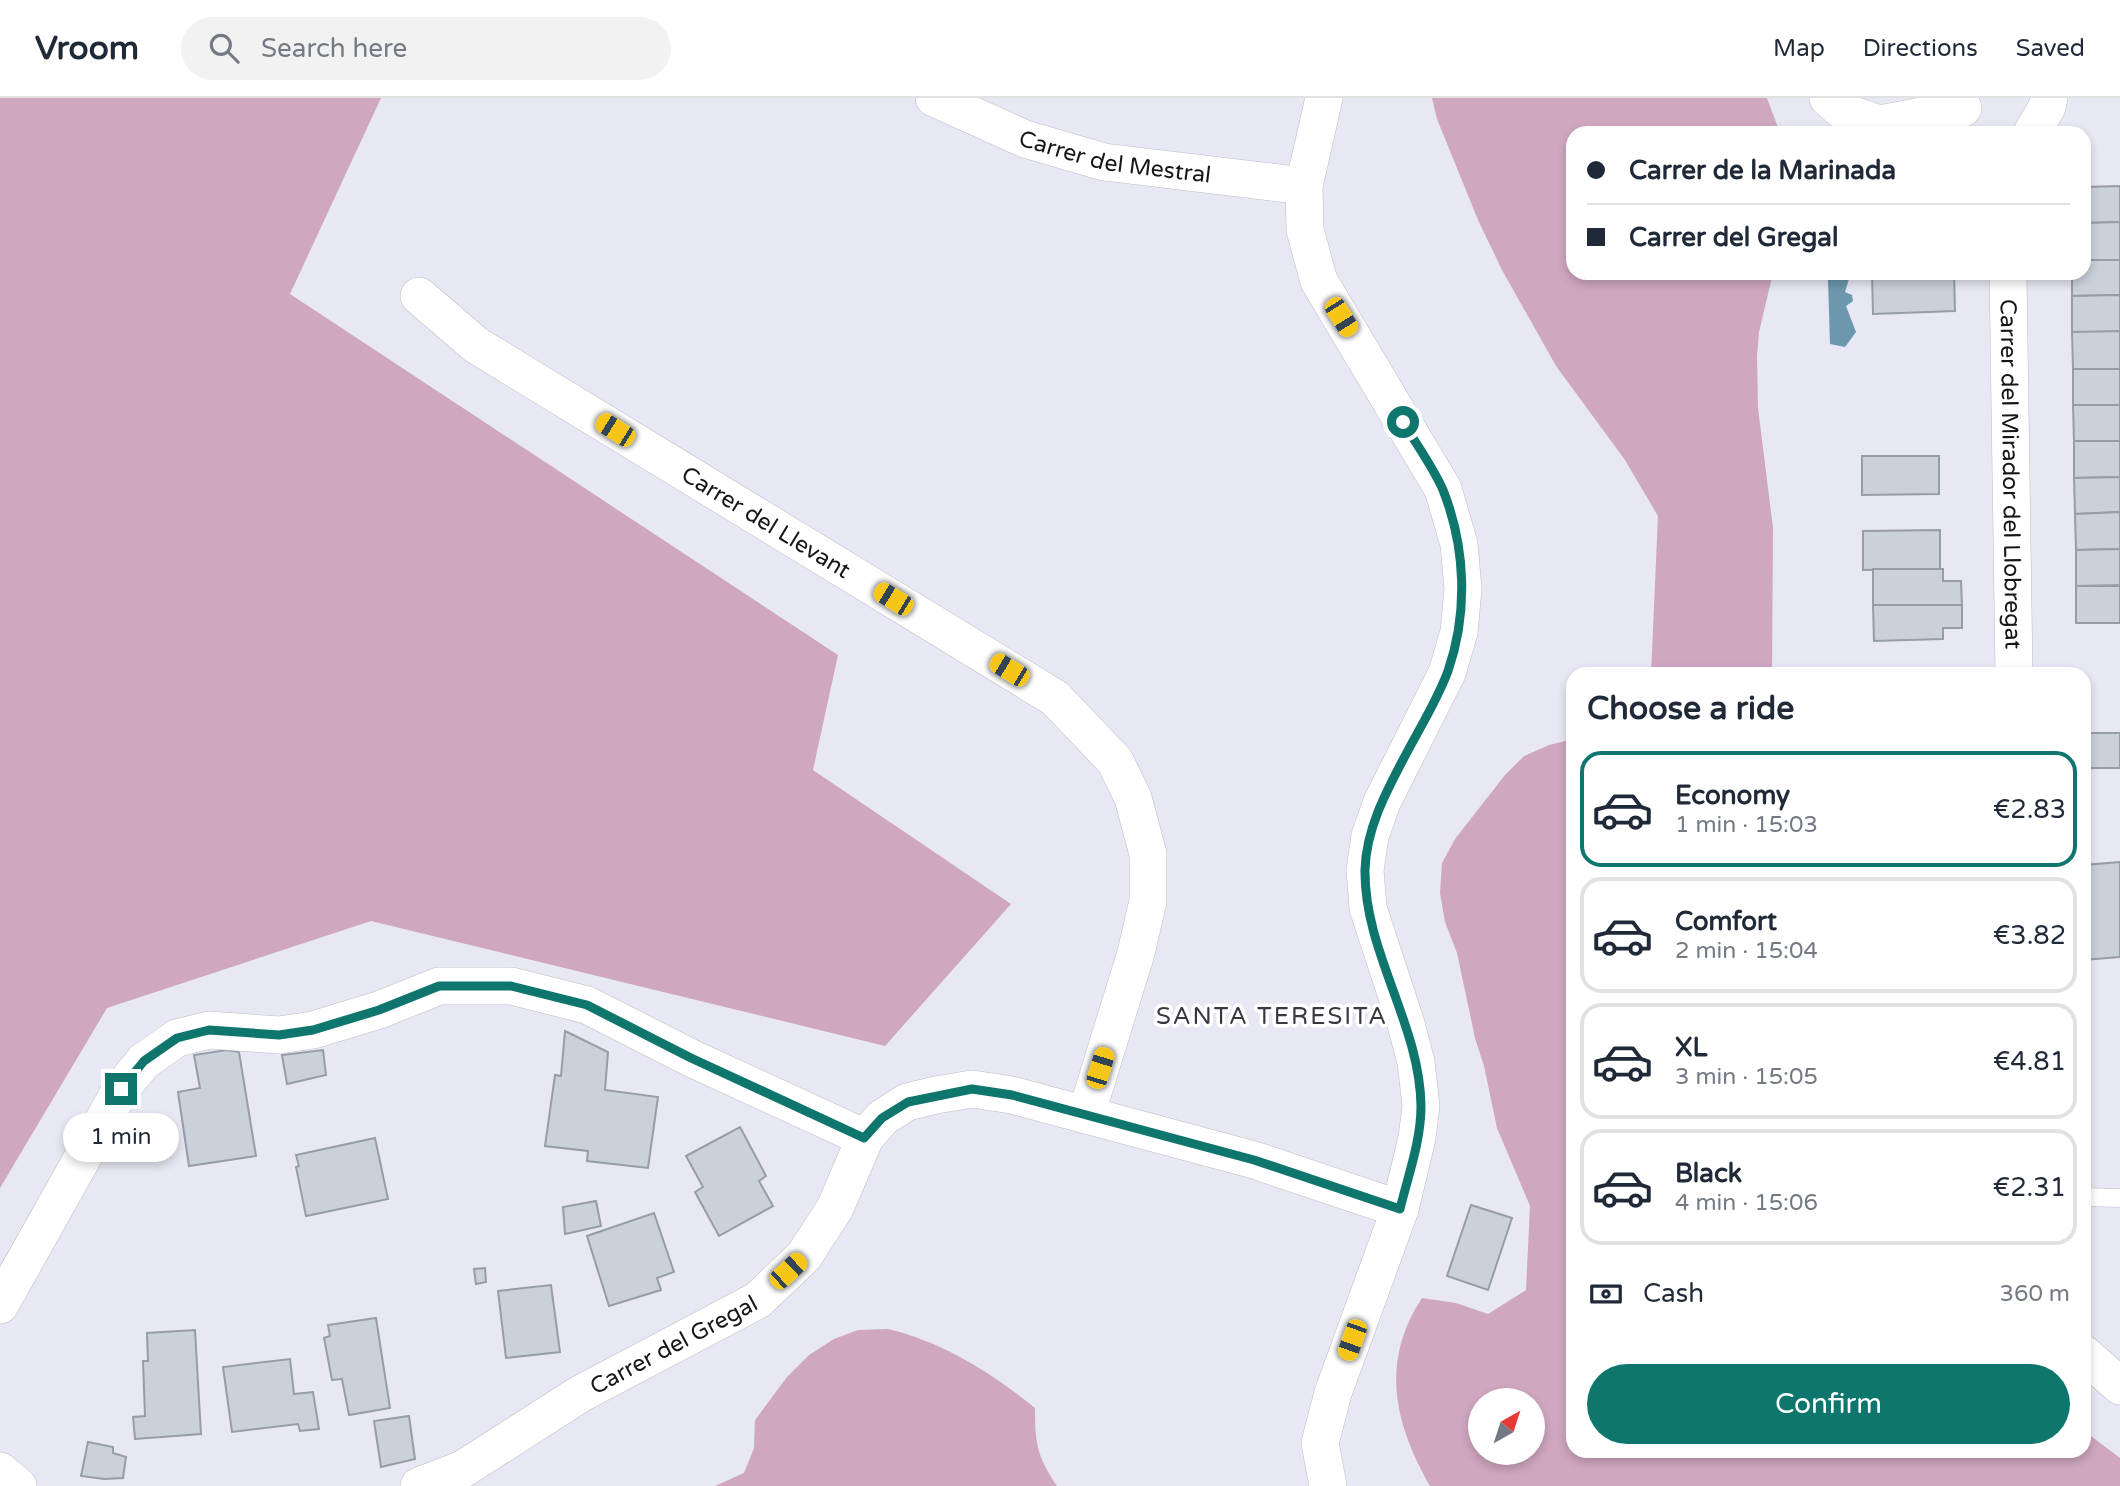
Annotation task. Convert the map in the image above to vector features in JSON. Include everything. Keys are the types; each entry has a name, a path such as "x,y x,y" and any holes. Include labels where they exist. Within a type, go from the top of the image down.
{"street":[{"name":"Carrer del Mestral","path":"934,98 1025,139 1104,162 1304,186"},
{"path":"1324,98 1304,186 1305,230 1319,281 1443,489 1458,544 1463,589 1459,632 1447,673 1382,802 1370,836 1365,870 1368,908 1406,1024 1416,1062 1421,1106 1418,1138 1400,1209 1333,1393 1320,1443 1328,1486"},
{"path":"1828,98 1844,113 1884,126"},
{"path":"2036,126 2049,98"},
{"path":"1900,126 1962,113"},
{"name":"Carrer del Mirador del Llobregat","path":"2008,280 2014,667"},
{"name":"Carrer del Llevant","path":"419,296 475,345 1055,698 1115,761 1133,798 1148,854 1148,901 1136,953 1086,1115"},
{"path":"0,1305 121,1089 144,1061 177,1038 209,1030 279,1035 302,1032 379,1010 439,986 511,986 587,1005 691,1058 864,1138"},
{"name":"Carrer del Gregal","path":"419,1486 463,1469 580,1394 758,1300 804,1256 835,1208 864,1138 882,1118 908,1102 972,1089 1012,1095 1254,1160 1400,1209"},
{"path":"2091,1360 2120,1386"},
{"path":"0,1471 18,1486"}],"lane":[{"path":"2091,1197 2120,1198"}],"shaded area":[{"path":"0,98 381,98 290,294 838,655 813,770 1011,904 885,1046 371,921 107,1008 0,1188"},
{"path":"1432,98 1767,98 1777,126 1566,126 1566,280 1771,280 1759,332 1757,356 1758,408 1773,528 1772,667 1651,667 1658,516 1625,460 1556,366 1502,270 1478,220 1437,119"},
{"path":"1566,741 1566,1458 2091,1458 2091,1436 2120,1458 2120,1486 1430,1486 1408,1439 1397,1392 1400,1346 1409,1322 1422,1298 1456,1303 1488,1314 1526,1290 1530,1206 1497,1128 1457,953 1445,922 1440,893 1442,863 1455,839 1505,775 1524,756"},
{"path":"888,1329 928,1342 966,1360 1035,1408 1038,1449 1057,1486 715,1486 744,1473 754,1448 755,1420 787,1377 809,1355 834,1339 858,1330"}],"water":[{"path":"1828,280 1849,280 1845,292 1852,295 1853,301 1846,306 1856,332 1845,347 1830,344"}],"building":[{"path":"2120,186 2120,222 2091,223 2091,187"},
{"path":"2120,222 2120,260 2091,260 2091,223"},
{"path":"2091,260 2120,260 2120,295 2072,296 2072,280 2091,280"},
{"path":"1872,280 1954,280 1955,311 1873,314"},
{"path":"2120,295 2120,332 2072,333 2072,296"},
{"path":"2120,331 2120,369 2073,369 2072,332"},
{"path":"2073,369 2120,369 2120,405 2073,405"},
{"path":"2073,405 2120,405 2120,441 2074,441"},
{"path":"2074,441 2120,441 2120,477 2074,478"},
{"path":"1862,456 1939,456 1939,494 1862,495"},
{"path":"2120,477 2120,512 2075,514 2074,478"},
{"path":"2120,512 2120,549 2076,550 2075,514"},
{"path":"1940,530 1940,569 1863,570 1863,531"},
{"path":"2120,549 2120,585 2076,586 2076,550"},
{"path":"1873,569 1943,569 1943,581 1961,581 1962,605 1873,605"},
{"path":"2076,586 2120,586 2120,623 2076,623"},
{"path":"1873,605 1962,605 1962,628 1943,628 1943,639 1874,641"},
{"path":"2091,733 2120,733 2120,768 2091,768"},
{"path":"2120,862 2120,957 2091,959 2091,864"},
{"path":"565,1031 608,1052 605,1090 658,1097 648,1168 587,1161 588,1151 545,1146 555,1075 561,1076"},
{"path":"227,1050 239,1052 256,1156 189,1166 178,1092 200,1088 194,1055"},
{"path":"323,1050 326,1075 287,1084 282,1055"},
{"path":"740,1127 766,1176 759,1181 773,1206 719,1236 695,1192 703,1187 686,1156"},
{"path":"375,1138 388,1199 306,1216 296,1155"},
{"path":"596,1201 601,1226 565,1234 563,1207"},
{"path":"1471,1205 1512,1218 1488,1290 1447,1276"},
{"path":"654,1213 674,1272 657,1278 661,1290 609,1306 587,1236"},
{"path":"485,1268 486,1282 476,1284 474,1269"},
{"path":"551,1285 560,1352 506,1358 498,1291"},
{"path":"376,1318 390,1408 349,1415 342,1379 332,1380 324,1338 330,1336 328,1325"},
{"path":"195,1330 201,1434 135,1439 133,1417 145,1416 143,1361 148,1361 147,1333"},
{"path":"290,1359 294,1394 313,1392 319,1429 300,1431 298,1424 232,1432 223,1367"},
{"path":"409,1416 415,1459 381,1467 374,1421"},
{"path":"88,1442 113,1447 113,1453 126,1457 123,1478 81,1476"}],"district":[{"name":"SANTA TERESITA","path":"1272,1016"}],"route":[{"path":"121,1089 144,1061 177,1038 209,1030 279,1035 313,1030 379,1010 439,986 511,986 587,1005 691,1058 864,1138 882,1118 908,1102 972,1089 1012,1095 1254,1160 1400,1209 1418,1138 1421,1106 1416,1062 1406,1024 1368,908 1365,870 1370,836 1382,802 1447,673 1459,632 1463,589 1458,544 1443,489 1403,422"}]}
